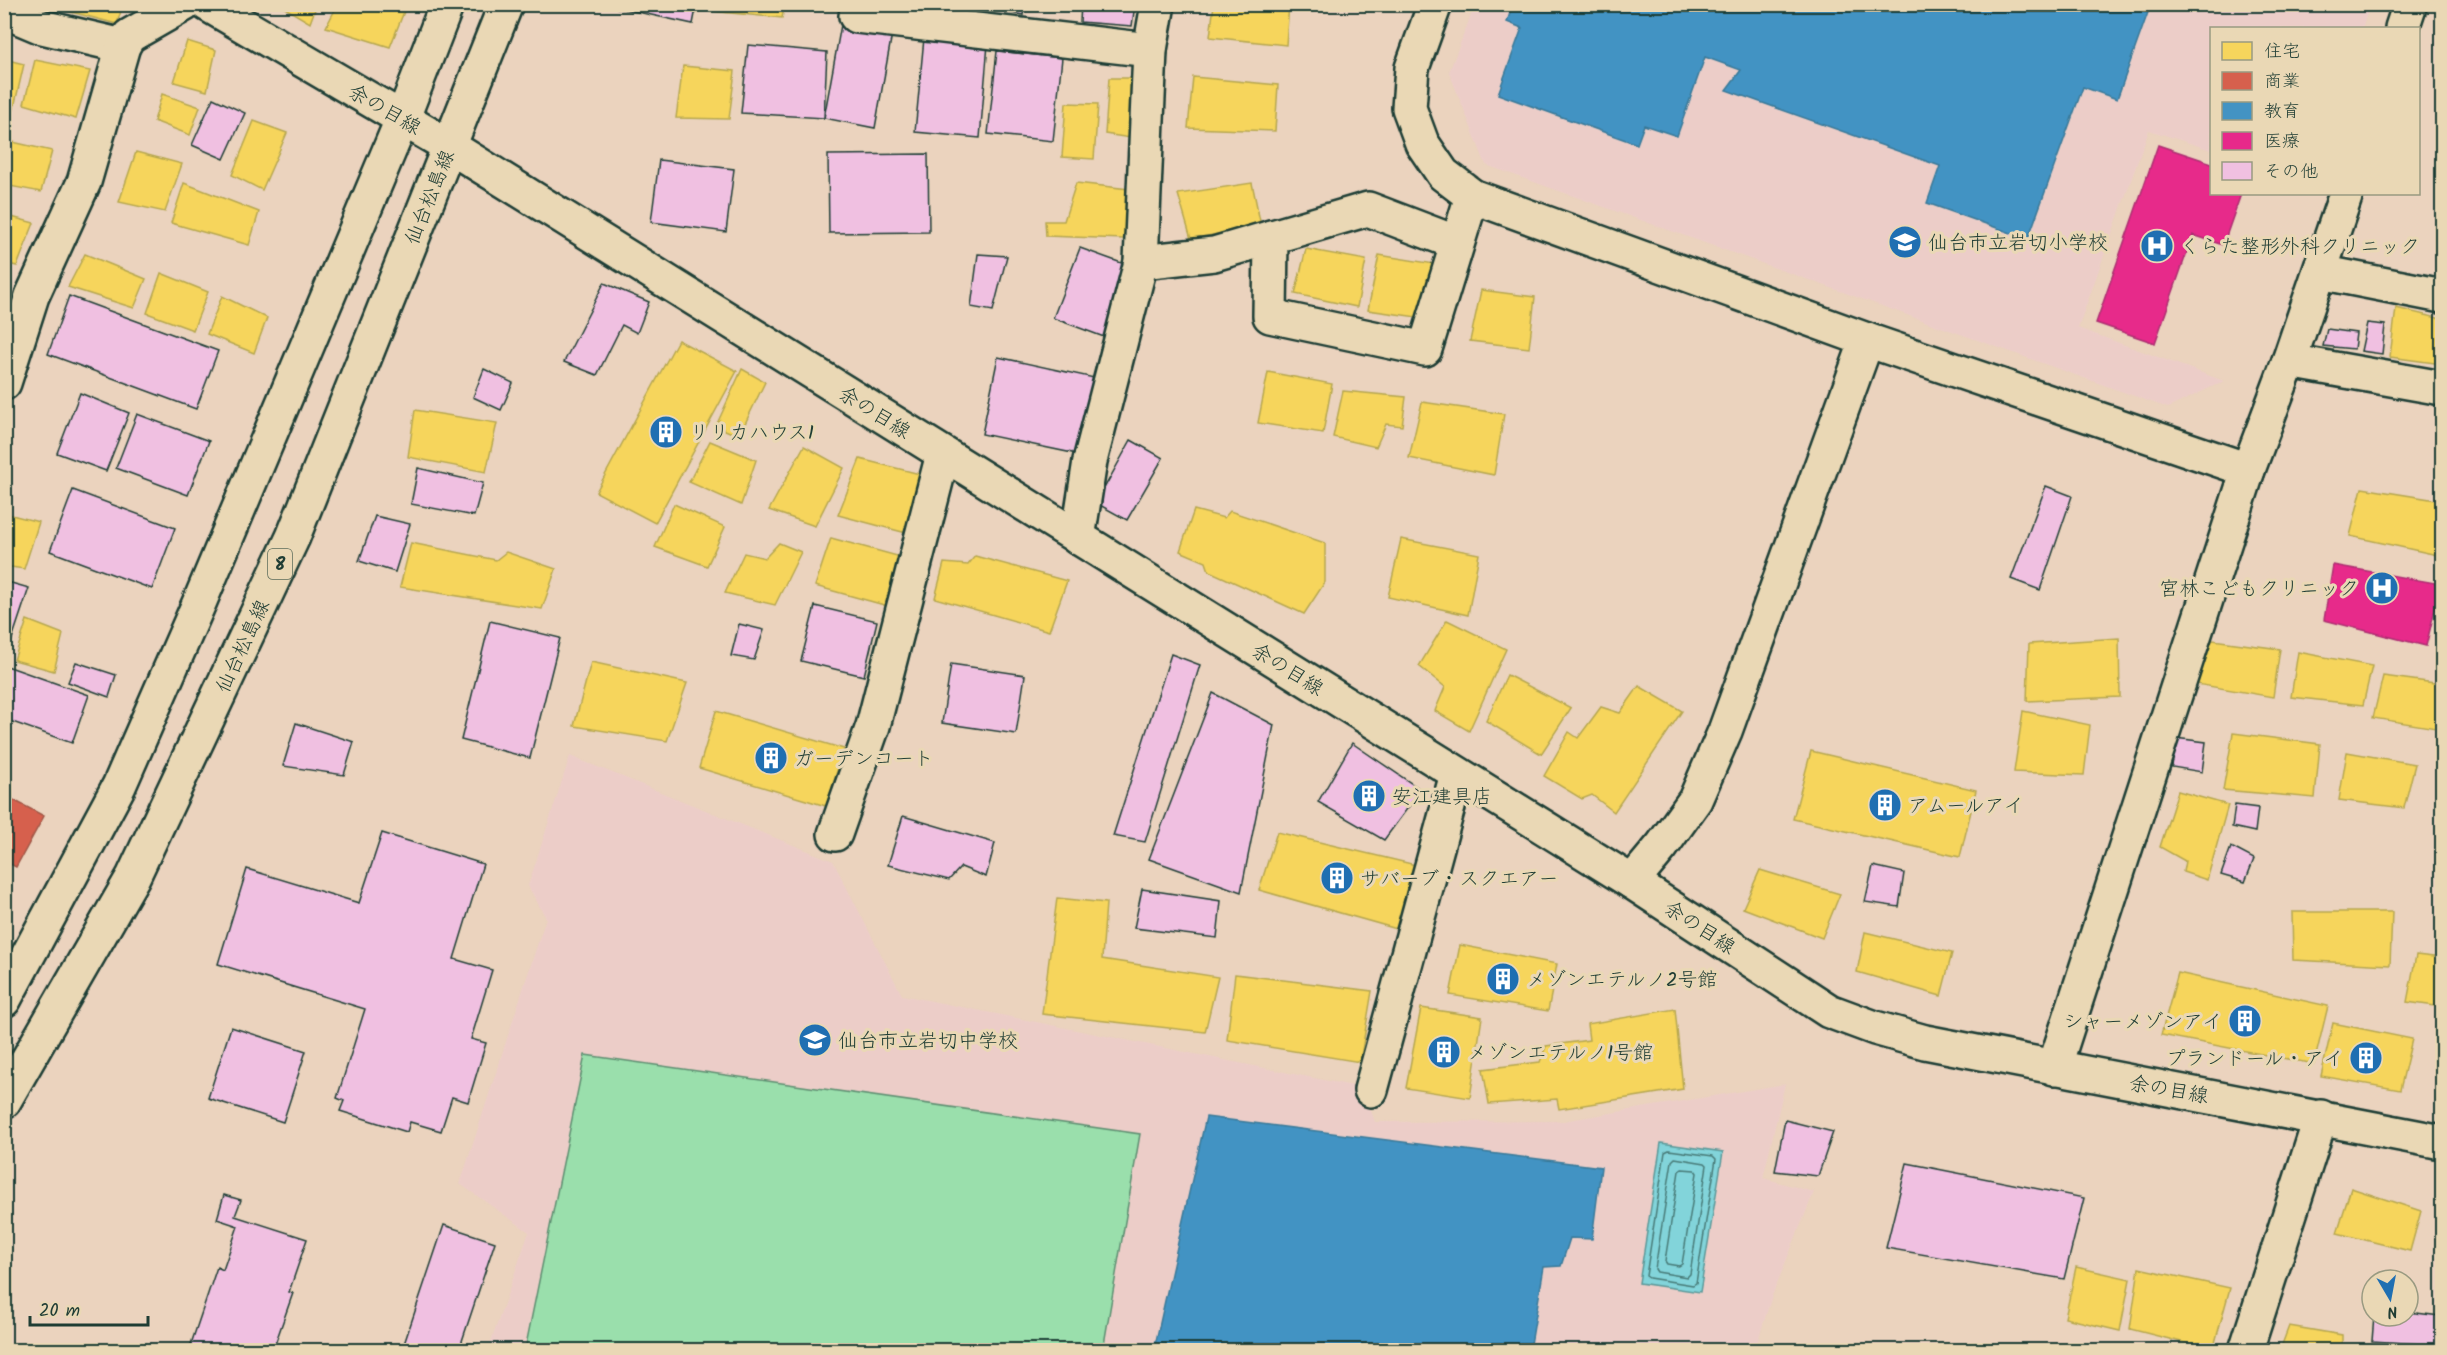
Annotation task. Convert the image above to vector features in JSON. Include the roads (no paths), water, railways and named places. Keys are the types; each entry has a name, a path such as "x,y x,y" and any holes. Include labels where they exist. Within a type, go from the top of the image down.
{"street":[{"path":"4,383 18,293 84,182 123,45 129,36 185,4"},
{"name":"余の目線","path":"207,4 449,146 1632,882 1829,1011 1875,1028 1924,1042 2442,1142"},
{"path":"4,1000 119,786 200,601 402,120 447,4"},
{"name":"仙台松島線","path":"4,1101 132,877 288,548 506,4"},
{"path":"858,4 856,16 1150,50"},
{"path":"1078,538 1090,461 1141,261 1150,50 1158,4"},
{"path":"1435,4 1412,68 1409,108 1422,143 1443,174 1472,196 1867,339 2248,470"},
{"path":"2402,27 2410,4"},
{"path":"4,11 42,27 123,45"},
{"path":"2054,1068 2248,470 2289,361 2346,195"},
{"path":"1271,237 1270,316 1425,349 1472,196"},
{"path":"1141,261 1214,254 1368,209 1457,243"},
{"path":"2320,272 2442,296"},
{"path":"1632,882 1662,846 1695,800 1725,731 1867,339"},
{"path":"2289,361 2442,388"},
{"path":"835,834 873,726 943,454"},
{"path":"1371,1090 1457,774"},
{"path":"2246,1350 2321,1117"}],"water":[{"path":"1661,1143 1723,1152 1700,1292 1639,1283"}],"place":[{"name":"仙台市立岩切小学校","path":"1905,242"},
{"name":"くらた整形外科クリニック","path":"2157,246"},
{"name":"リリカハウス1","path":"666,432"},
{"name":"宮林こどもクリニック","path":"2382,588"},
{"name":"ガーデンコート","path":"771,758"},
{"name":"安江建具店","path":"1369,796"},
{"name":"アムールアイ","path":"1885,805"},
{"name":"サバーブ・スクエアー","path":"1337,878"},
{"name":"メゾンエテルノ2号館","path":"1503,979"},
{"name":"シャーメゾンアイ","path":"2245,1021"},
{"name":"仙台市立岩切中学校","path":"815,1040"},
{"name":"メゾンエテルノ1号館","path":"1444,1052"},
{"name":"プランドール・アイ","path":"2366,1058"}]}
